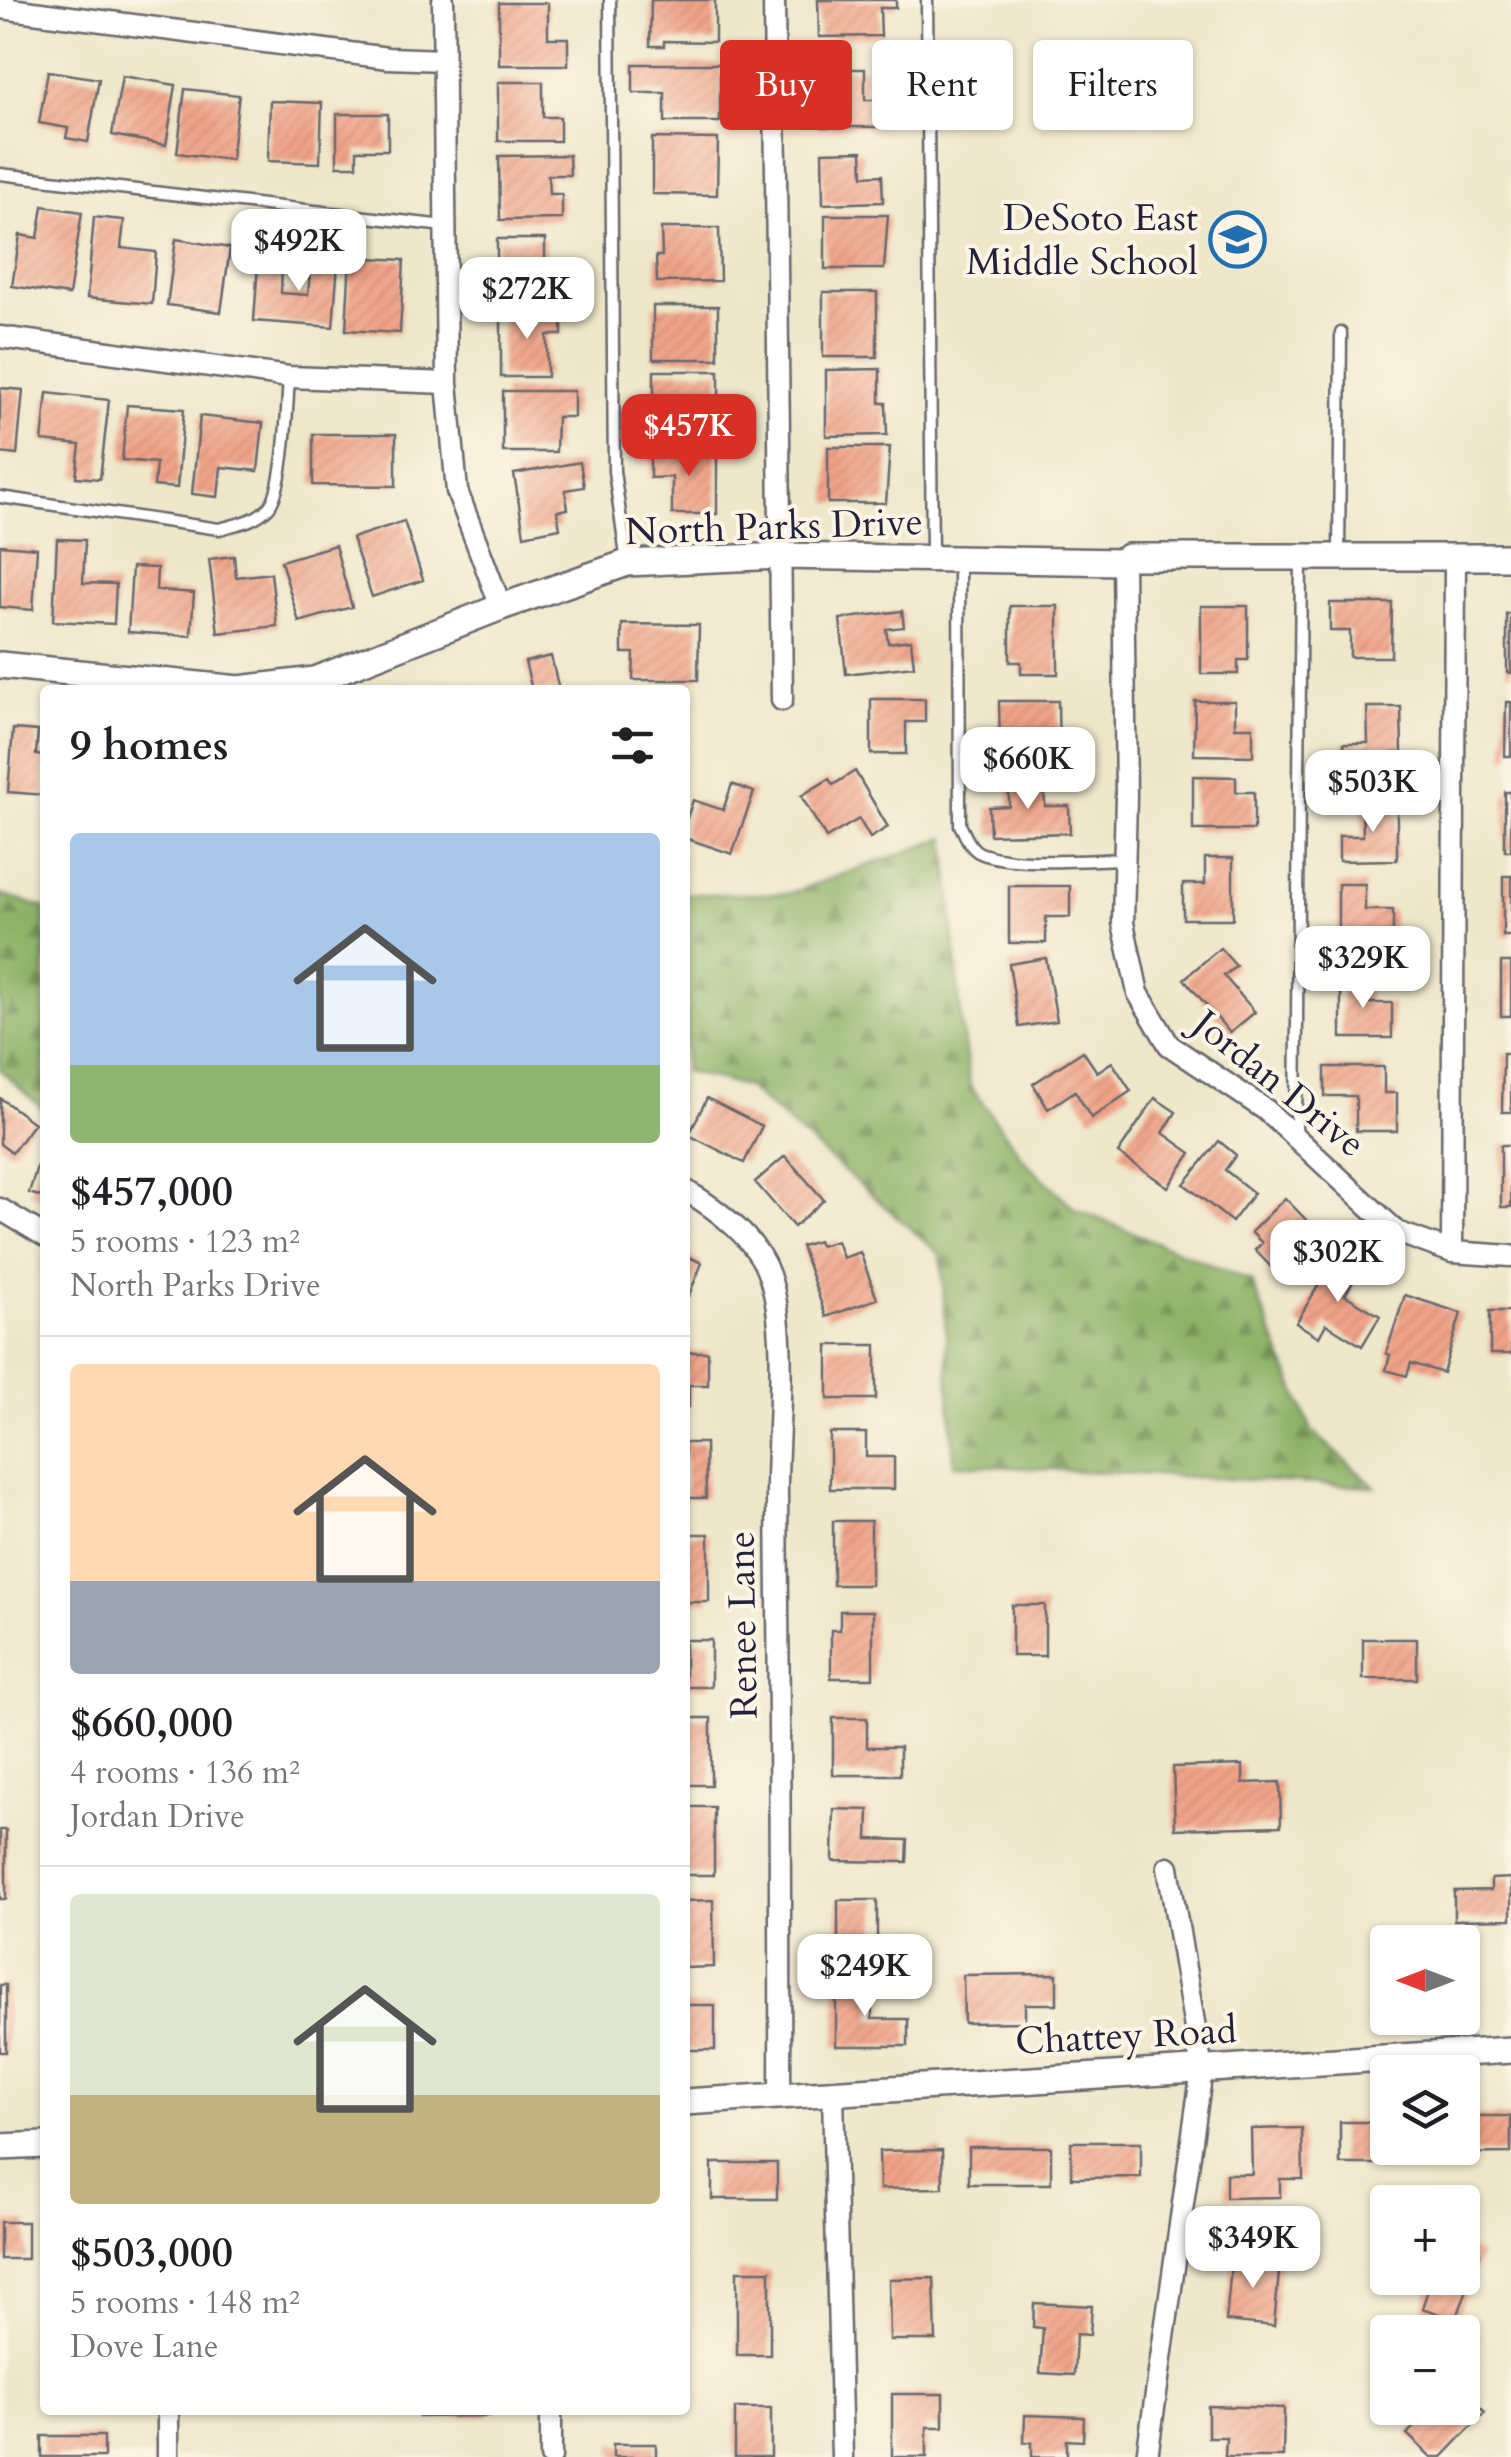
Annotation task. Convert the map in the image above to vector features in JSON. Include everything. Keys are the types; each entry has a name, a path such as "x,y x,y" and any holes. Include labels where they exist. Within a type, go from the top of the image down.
{"street":[{"path":"4,0 2,8 72,19 388,58 444,60"},
{"path":"443,0 447,383 457,492 501,606"},
{"path":"774,0 782,700"},
{"path":"0,337 289,377 447,383"},
{"name":"North Parks Drive","path":"317,685 501,606 627,564 778,556 1123,562 1128,558 1511,557"},
{"path":"1452,1252 1455,557"},
{"name":"Jordan Drive","path":"1123,562 1123,923 1138,993 1168,1045 1266,1110 1397,1232 1452,1252 1511,1256"},
{"name":"North Parks Drive","path":"0,666 189,685"},
{"name":"Renee Lane","path":"690,1193 745,1237 769,1274 779,1328 780,2096"},
{"path":"0,1209 40,1233"},
{"path":"1147,2457 1202,2070 1168,1866"},
{"name":"Chattey Road","path":"690,2102 1511,2050"},
{"path":"833,2094 842,2457"},
{"path":"0,2148 40,2145"},
{"path":"168,2415 168,2457"},
{"path":"550,2415 552,2457"}],"lane":[{"path":"610,0 614,472 627,564"},
{"path":"926,0 932,559"},
{"path":"0,174 446,226"},
{"path":"1339,556 1340,332"},
{"path":"0,498 219,528 253,520 272,504 282,462 289,377"},
{"path":"1296,1138 1301,556"},
{"path":"959,559 960,825 971,846 982,854 1035,861 1125,859"}],"green space":[{"path":"946,838 970,1086 1026,1162 1075,1209 1251,1281 1312,1431 1375,1487 954,1464 941,1255 747,1087 690,1073 690,894 787,894"},
{"path":"0,894 40,906 40,1106 0,1070"}],"building":[{"path":"651,0 715,0 715,42 664,41 664,46 650,46"},
{"path":"818,0 896,0 896,8 880,8 881,36 819,37"},
{"path":"499,3 548,3 548,38 568,38 568,65 499,65"},
{"path":"633,64 720,64 720,122 665,122 665,93 633,93"},
{"path":"852,69 865,69 865,100 872,100 872,127 852,127"},
{"path":"48,71 99,79 88,142 66,138 68,128 39,123"},
{"path":"122,76 176,85 166,145 112,135"},
{"path":"498,82 543,82 543,117 560,117 560,141 498,141"},
{"path":"185,89 239,95 231,160 177,153"},
{"path":"270,101 322,103 320,163 268,161"},
{"path":"337,114 388,114 388,150 357,150 357,166 337,166"},
{"path":"652,138 718,139 717,195 652,194"},
{"path":"862,151 863,176 882,175 883,202 823,204 822,152"},
{"path":"569,155 570,175 548,175 549,194 562,194 562,219 500,220 499,156"},
{"path":"43,206 82,212 69,295 12,286 20,235 38,238"},
{"path":"825,215 888,215 884,269 825,269"},
{"path":"94,217 124,220 121,248 156,252 152,304 87,298"},
{"path":"661,228 719,228 720,281 657,282 656,256 662,256"},
{"path":"176,239 230,248 221,312 167,305"},
{"path":"497,239 545,239 545,274 577,274 577,298 497,298"},
{"path":"312,248 339,250 333,327 254,321 258,264 282,266 281,293 308,295"},
{"path":"350,257 404,260 400,333 346,330"},
{"path":"823,292 877,292 877,357 823,357"},
{"path":"653,306 718,306 718,359 653,359"},
{"path":"501,312 562,312 562,335 547,335 547,377 501,377"},
{"path":"880,369 880,403 886,403 887,435 826,436 826,370"},
{"path":"654,371 719,371 719,425 654,425"},
{"path":"0,388 23,390 17,455 0,453"},
{"path":"503,391 574,391 574,417 557,417 556,452 503,452"},
{"path":"47,393 109,400 100,479 76,477 80,445 42,441"},
{"path":"127,405 184,409 177,488 154,486 156,463 122,460"},
{"path":"200,416 263,423 258,471 221,467 218,497 192,494"},
{"path":"313,434 396,434 396,486 313,485"},
{"path":"828,447 890,447 886,503 828,503"},
{"path":"650,450 717,450 717,514 672,514 672,477 650,478"},
{"path":"580,462 584,487 565,490 568,509 557,511 560,528 524,535 514,474"},
{"path":"404,521 423,580 372,597 352,538"},
{"path":"57,539 85,540 83,583 116,584 114,624 53,621"},
{"path":"0,545 37,548 33,610 0,607"},
{"path":"335,545 352,607 299,622 281,561"},
{"path":"234,556 236,577 271,573 277,626 218,633 209,559"},
{"path":"132,567 157,568 156,590 194,593 191,636 128,632"},
{"path":"1330,603 1392,603 1391,657 1350,657 1350,631 1330,631"},
{"path":"1010,606 1058,606 1058,674 1021,674 1021,662 1010,662"},
{"path":"1201,606 1248,606 1248,660 1238,660 1238,674 1201,674"},
{"path":"902,611 904,627 886,629 888,643 911,640 914,666 846,674 840,619"},
{"path":"1507,614 1511,614 1511,673 1507,673"},
{"path":"622,624 699,625 698,680 633,680 634,653 622,653"},
{"path":"551,656 558,685 531,685 525,662"},
{"path":"871,699 925,699 925,722 906,722 906,754 871,754"},
{"path":"999,701 1058,701 1059,762 1016,763 1016,744 1000,745"},
{"path":"1195,701 1235,701 1235,727 1253,727 1253,756 1194,755"},
{"path":"1506,702 1511,702 1511,756 1505,756"},
{"path":"1367,707 1401,707 1402,753 1393,753 1393,768 1344,769 1344,743 1368,743"},
{"path":"13,729 38,731 40,795 8,792"},
{"path":"855,771 888,827 870,838 859,819 826,838 801,796 829,779 833,785"},
{"path":"1193,776 1236,777 1236,792 1254,792 1254,830 1193,830"},
{"path":"1044,778 1045,806 1069,806 1070,833 990,835 989,807 1009,806 1009,779"},
{"path":"732,784 754,792 732,854 690,840 693,800 723,810"},
{"path":"1505,792 1511,792 1511,851 1505,851"},
{"path":"1362,802 1397,802 1397,860 1339,861 1339,836 1363,836"},
{"path":"1205,858 1233,858 1233,919 1183,919 1183,884 1205,884"},
{"path":"1503,876 1511,876 1511,936 1503,936"},
{"path":"1338,884 1365,884 1365,910 1393,910 1393,943 1338,943"},
{"path":"1009,886 1070,886 1070,917 1046,917 1046,943 1009,943"},
{"path":"1220,948 1236,966 1224,976 1255,1012 1230,1033 1184,979"},
{"path":"1046,958 1057,1021 1019,1027 1009,964"},
{"path":"1501,962 1511,962 1511,1016 1501,1016"},
{"path":"1341,974 1368,974 1368,1003 1392,1003 1392,1038 1341,1038"},
{"path":"1083,1051 1097,1072 1112,1062 1131,1091 1091,1118 1075,1091 1048,1109 1033,1084"},
{"path":"1503,1053 1511,1053 1511,1112 1502,1112"},
{"path":"1325,1067 1384,1067 1384,1093 1397,1093 1397,1131 1356,1131 1356,1096 1325,1096"},
{"path":"0,1098 34,1123 12,1153 0,1144"},
{"path":"707,1098 762,1126 744,1163 690,1133"},
{"path":"1155,1098 1176,1112 1163,1133 1191,1153 1168,1187 1118,1153"},
{"path":"1219,1141 1236,1155 1225,1170 1254,1193 1232,1222 1184,1184"},
{"path":"1501,1145 1511,1145 1511,1207 1501,1207"},
{"path":"785,1156 824,1200 794,1227 755,1182"},
{"path":"40,1157 40,1196 29,1193"},
{"path":"1285,1198 1314,1228 1273,1269 1255,1250 1262,1243 1251,1232"},
{"path":"818,1241 820,1246 837,1241 843,1258 860,1252 877,1299 826,1317 801,1246"},
{"path":"1337,1254 1361,1268 1345,1295 1380,1316 1362,1346 1326,1324 1319,1337 1296,1323"},
{"path":"690,1257 702,1263 690,1293"},
{"path":"1405,1295 1461,1313 1443,1373 1411,1363 1407,1376 1386,1370 1390,1355 1386,1353"},
{"path":"1490,1311 1511,1311 1511,1354 1490,1354"},
{"path":"828,1345 876,1345 876,1399 828,1399"},
{"path":"690,1352 708,1352 708,1385 690,1385"},
{"path":"830,1433 866,1433 866,1457 894,1457 894,1489 830,1489"},
{"path":"690,1443 705,1443 706,1498 690,1498"},
{"path":"833,1521 871,1521 871,1585 833,1585"},
{"path":"690,1534 709,1534 709,1602 690,1602"},
{"path":"1012,1605 1045,1605 1045,1656 1012,1656"},
{"path":"840,1611 873,1611 873,1678 831,1678 831,1630 840,1630"},
{"path":"1363,1639 1417,1639 1417,1679 1363,1679"},
{"path":"690,1640 711,1640 711,1687 690,1687"},
{"path":"690,1718 711,1718 711,1785 690,1785"},
{"path":"833,1718 867,1718 867,1747 900,1747 900,1775 833,1775"},
{"path":"1243,1765 1243,1783 1280,1782 1281,1826 1175,1829 1173,1767"},
{"path":"690,1807 714,1807 714,1875 690,1875"},
{"path":"834,1809 869,1810 868,1839 908,1840 907,1862 833,1861"},
{"path":"0,1830 6,1830 6,1899 0,1899"},
{"path":"1511,1878 1511,1919 1454,1920 1454,1891 1491,1890 1491,1879"},
{"path":"713,1900 714,1967 690,1968 690,1901"},
{"path":"838,1900 877,1900 877,1960 838,1960"},
{"path":"1057,1974 1057,2004 1025,2004 1025,2022 964,2023 963,1975"},
{"path":"836,1981 872,1981 872,2019 908,2019 908,2046 836,2046"},
{"path":"0,1985 6,1985 6,2052 0,2052"},
{"path":"690,2005 715,2005 715,2050 690,2050"},
{"path":"1480,2116 1511,2116 1511,2153 1480,2153"},
{"path":"1340,2122 1370,2122 1370,2164 1340,2164"},
{"path":"1302,2128 1303,2179 1280,2179 1280,2197 1226,2198 1226,2174 1252,2174 1251,2129"},
{"path":"1071,2142 1141,2142 1141,2177 1072,2178"},
{"path":"969,2147 1051,2147 1051,2184 969,2184"},
{"path":"942,2150 943,2188 880,2189 879,2151"},
{"path":"712,2163 777,2163 777,2199 712,2199"},
{"path":"0,2222 27,2222 27,2259 0,2259"},
{"path":"1232,2256 1280,2262 1274,2326 1226,2321"},
{"path":"737,2271 770,2271 770,2355 737,2355"},
{"path":"934,2278 936,2340 890,2340 889,2279"},
{"path":"1426,2295 1465,2295 1458,2315 1442,2315 1422,2308"},
{"path":"1034,2303 1092,2306 1090,2335 1076,2334 1074,2375 1040,2373 1043,2328 1033,2327"},
{"path":"892,2394 943,2394 943,2427 927,2427 927,2457 892,2457"},
{"path":"1208,2406 1284,2408 1283,2457 1225,2457 1226,2437 1208,2437"},
{"path":"735,2408 771,2408 771,2457 735,2457"},
{"path":"419,2415 489,2415 489,2416"},
{"path":"1025,2415 1084,2417 1083,2441 1067,2440 1067,2457 1032,2457 1032,2442 1024,2442"},
{"path":"1416,2425 1473,2425 1442,2457 1431,2457 1407,2434"},
{"path":"42,2436 104,2436 104,2457 42,2457"},
{"path":"613,2444 656,2444 656,2457 613,2457"}],"place":[{"name":"DeSoto East Middle School","path":"1237,240"}]}
